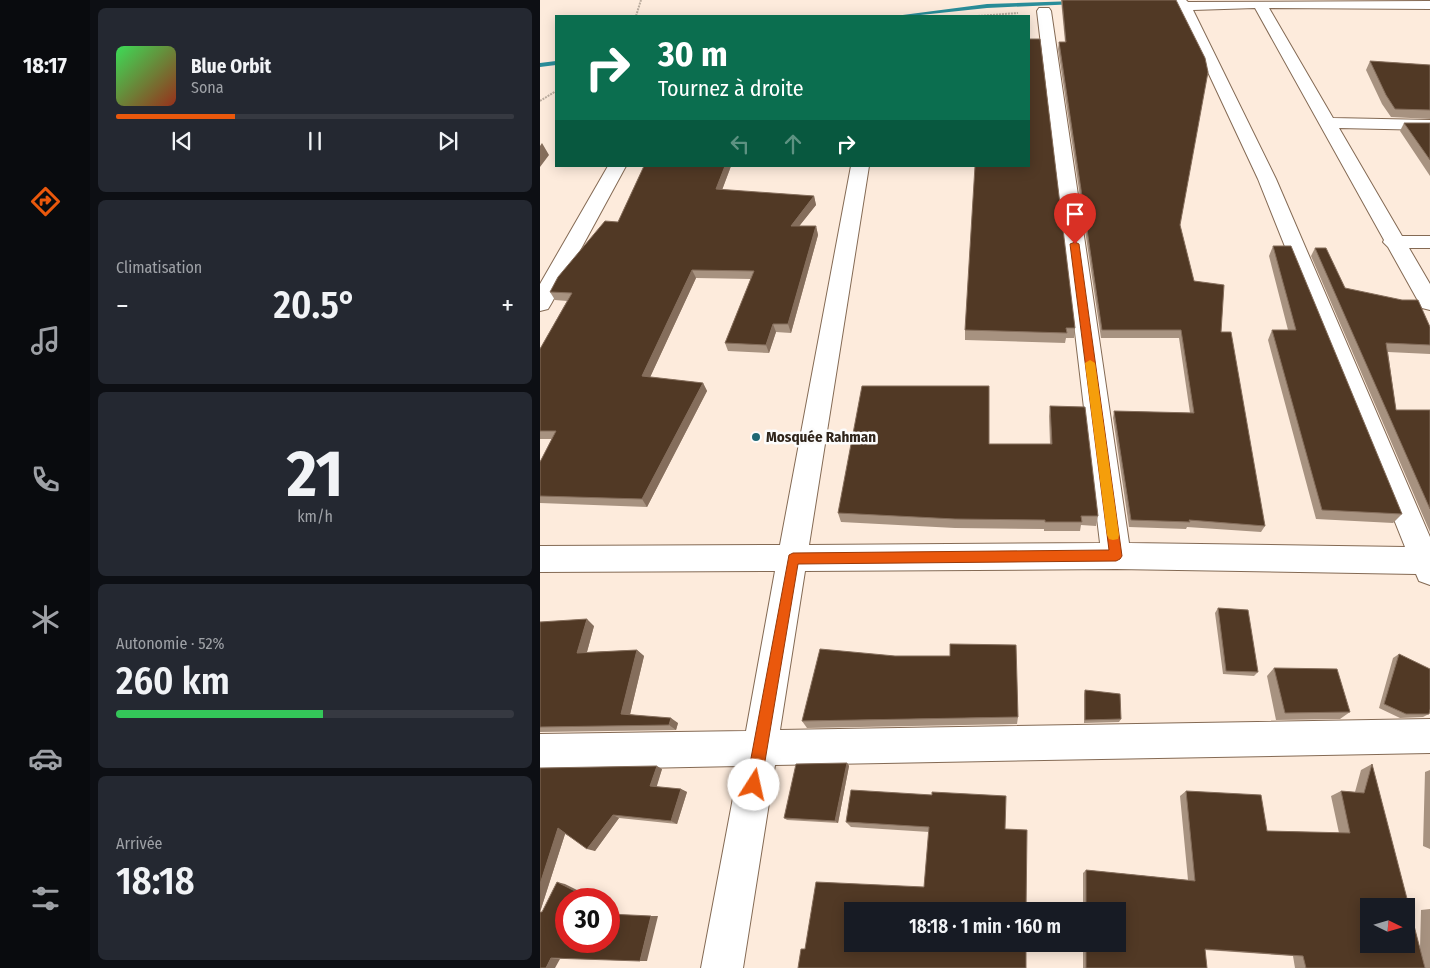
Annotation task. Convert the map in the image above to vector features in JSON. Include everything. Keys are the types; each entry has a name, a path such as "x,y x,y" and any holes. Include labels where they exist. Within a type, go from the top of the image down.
{"street":[{"path":"540,559 1116,556 1428,565 1267,179 1181,3 1366,2 1430,5"},
{"path":"1260,4 1329,124 1393,242 1430,303"},
{"path":"1044,11 1116,556"},
{"path":"1329,124 1430,125"},
{"path":"540,304 616,167"},
{"path":"722,968 860,167"},
{"path":"1393,242 1430,242"},
{"path":"540,752 1430,736"}],"path":[{"path":"636,15 641,0"},
{"path":"991,15 1044,11"},
{"path":"540,102 555,92"}],"building":[{"path":"1062,0 1176,0 1205,58 1208,72 1180,225 1194,281 1224,285 1221,332 1231,332 1265,526 1189,520 1190,522 1131,520 1114,411 1194,413 1181,330 1102,330 1059,42 1066,42"},
{"path":"1030,39 1040,39 1075,328 1066,328 1067,333 965,330 975,167 1030,167"},
{"path":"1370,61 1430,65 1430,110 1395,109 1386,95"},
{"path":"1404,123 1430,123 1430,160"},
{"path":"644,167 725,167 716,189 814,196 791,226 816,226 788,324 773,324 766,345 725,343 754,271 692,270 642,376 703,383 642,499 540,496 540,462 556,431 540,431 540,349 572,293 550,292 558,277 605,221 618,222"},
{"path":"1273,246 1291,246 1402,514 1322,510 1272,330 1296,330"},
{"path":"1315,248 1326,248 1345,288 1402,300 1418,300 1430,327 1430,345 1386,343 1396,410 1430,410 1430,509"},
{"path":"862,386 989,386 989,444 1052,444 1050,406 1085,407 1098,516 1081,516 1082,522 1045,522 1045,520 955,519 838,513"},
{"path":"1218,608 1248,610 1258,672 1226,671"},
{"path":"587,619 577,653 637,650 621,714 671,718 669,725 540,727 540,622"},
{"path":"950,644 1016,645 1018,717 802,721 820,649 895,656 950,656"},
{"path":"1399,654 1430,669 1429,714 1406,714 1384,704"},
{"path":"1274,668 1337,669 1350,712 1285,713"},
{"path":"1085,690 1120,694 1121,719 1085,720"},
{"path":"847,763 835,821 784,818 796,764"},
{"path":"1372,764 1407,898 1360,898 1360,953 1415,953 1415,930 1425,968 1306,968 1303,956 1205,949 1207,968 1086,968 1086,952 1126,952 1126,902 1086,902 1086,870 1195,881 1186,791 1261,795 1267,831 1350,833 1341,791 1364,793"},
{"path":"657,766 650,786 681,789 671,821 613,815 587,849 558,828 540,884 540,768"},
{"path":"851,790 932,795 932,792 1006,796 1005,829 1027,830 1026,902 844,902 844,952 1026,952 1026,968 798,968 801,949 805,949 816,882 924,887 929,827 846,822"},
{"path":"557,882 569,888 555,888 555,953 620,953 620,915 651,916 640,961 551,958 546,968 540,968 540,912 542,912"}],"waterway":[{"path":"907,15 987,6 1075,3"},
{"path":"540,65 555,63"}],"slow traffic":[{"path":"1090,363 1113,535"}],"place":[{"name":"Mosquée Rahman","path":"756,437"}],"route":[{"path":"754,785 793,558 1116,556 1075,244"}]}
